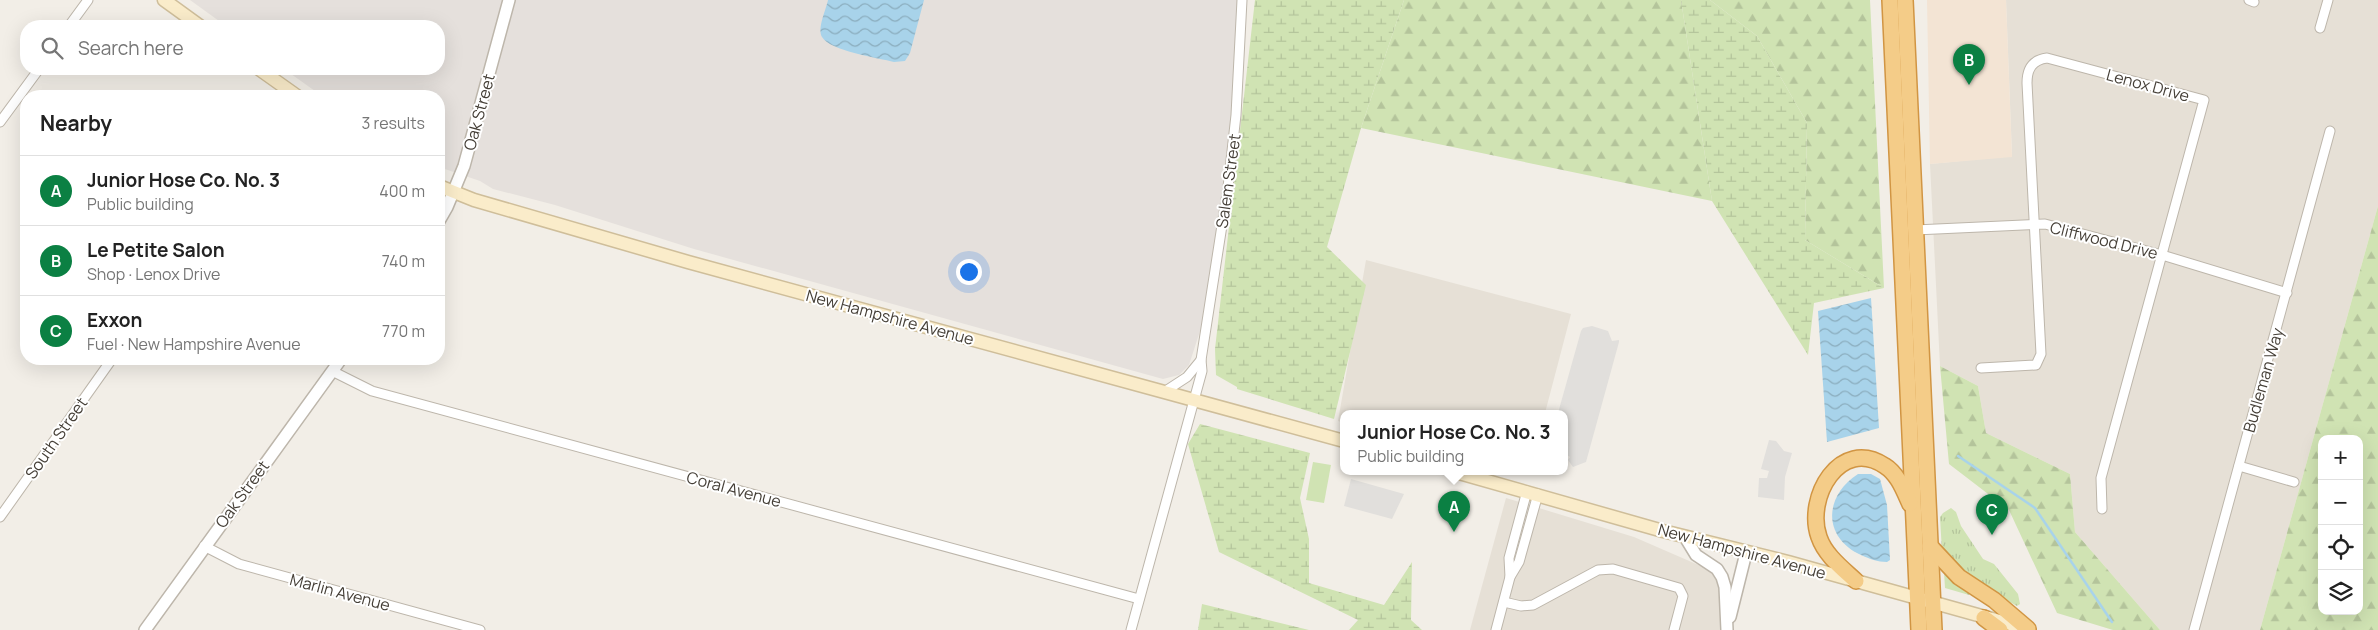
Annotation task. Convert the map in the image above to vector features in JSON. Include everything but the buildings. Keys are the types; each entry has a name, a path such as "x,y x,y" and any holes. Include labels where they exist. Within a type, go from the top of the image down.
{"highway":[{"path":"1890,0 1919,630"},
{"path":"1905,0 1934,630"},
{"path":"1856,581 1832,558 1819,537 1816,513 1822,488 1828,477 1835,470 1850,461 1869,460 1877,462 1892,472 1902,486 1913,511"},
{"path":"1930,546 1959,577 1994,600 2030,629"},
{"path":"1984,618 2000,630"}],"main road":[{"path":"164,0 192,20"},
{"path":"267,75 288,90"},
{"name":"New Hampshire Avenue","path":"445,188 688,262 1340,440"},
{"name":"New Hampshire Avenue","path":"1467,475 1685,537 1856,581 1984,618 2030,629"}],"street":[{"path":"73,20 88,0"},
{"name":"Oak Street","path":"445,209 464,166 509,0"},
{"name":"Salem Street","path":"1131,630 1202,371 1201,360 1228,187 1236,114 1242,0"},
{"path":"2320,28 2328,0"},
{"name":"Lenox Drive","path":"1981,368 2036,365 2040,360 2036,224 2027,74 2034,62 2047,58 2204,100 2101,478 2102,509"},
{"path":"24,90 35,75"},
{"path":"0,122 20,95"},
{"name":"Budleman Way","path":"2194,630 2330,130"},
{"name":"Cliffwood Drive","path":"1915,230 2044,224 2162,255 2287,293"},
{"path":"1164,392 1194,371 1201,360"},
{"name":"South Street","path":"0,517 108,365"},
{"name":"Oak Street","path":"145,630 336,365"},
{"name":"Coral Avenue","path":"332,371 372,391 1139,599"},
{"path":"2239,466 2294,482"},
{"path":"1496,630 1510,577 1519,562 1533,493"},
{"path":"1685,537 1696,555 1717,568 1722,577 1725,587 1727,628"},
{"name":"Marlin Avenue","path":"204,546 239,564 480,630"},
{"path":"1727,628 1746,553"},
{"path":"1504,602 1521,606 1533,605 1598,570 1614,569 1679,588 1683,596 1674,630"}],"shaded area":[{"path":"190,0 1242,0 1236,115 1211,297 1189,365 1179,375 1163,379 694,249 555,205 493,189 480,181 445,169 445,90 314,90 292,75 445,75 445,20 218,20"},
{"path":"1927,0 2006,0 2012,157 1930,164"},
{"path":"2006,0 2378,0 2378,206 2260,630 2160,630 2075,532 2070,474 1986,433 1978,386 1940,366 1930,164 2012,156"},
{"path":"1366,260 1571,314 1546,410 1340,410 1340,422 1338,421"},
{"path":"1592,326 1608,331 1612,341 1619,340 1619,342 1586,462 1573,467 1568,460 1570,457 1568,456 1568,410 1559,410 1583,328"},
{"path":"1769,440 1776,441 1784,451 1792,453 1785,477 1784,500 1758,497 1759,478 1767,478 1769,471 1761,469"},
{"path":"1351,479 1404,494 1392,519 1344,506"},
{"path":"1506,498 1634,537 1710,570 1725,587 1720,630 1470,630"}],"green space":[{"path":"1255,0 1404,0 1361,128 1327,247 1366,285 1334,419 1237,389 1237,387 1216,375 1215,349"},
{"path":"1404,0 1681,0 1712,201 1361,128"},
{"path":"1681,0 1710,0 1757,36 1807,123 1805,240 1884,288 1814,303 1808,355 1712,201"},
{"path":"1710,0 1870,0 1884,288 1805,240 1807,123 1757,36"},
{"path":"2378,206 2378,630 2260,630"},
{"path":"1940,366 1978,386 1986,433 2070,474 2075,532 2160,630 2113,630 2057,613 2009,510 1949,464"},
{"path":"1200,424 1310,453 1300,498 1309,539 1309,583 1384,605 1412,562 1411,620 1422,630 1349,630 1358,620 1219,552 1188,444"},
{"path":"1313,462 1331,465 1324,503 1306,500"},
{"path":"1951,508 1956,512 1961,526 1983,559 1994,564 2018,594 2020,604 2017,606 1971,580 1942,552 1940,517"},
{"path":"1944,572 1970,593 1969,595 1945,588"},
{"path":"1202,604 1309,630 1198,630"}],"water":[{"path":"828,0 924,0 910,53 905,61 894,62 867,56 844,50 827,42 822,37 821,29"},
{"path":"1871,298 1879,428 1827,442 1818,311"},
{"path":"1858,474 1871,474 1880,479 1887,505 1890,560 1887,562 1871,559 1848,547 1839,538 1834,527 1832,516 1839,493"}],"waterway":[{"path":"1958,456 2035,508 2112,622"}],"place":[{"name":"Le Petite Salon","path":"1969,85"},
{"name":"Junior Hose Co. No. 3","path":"1454,532"},
{"name":"Exxon","path":"1992,535"}]}
